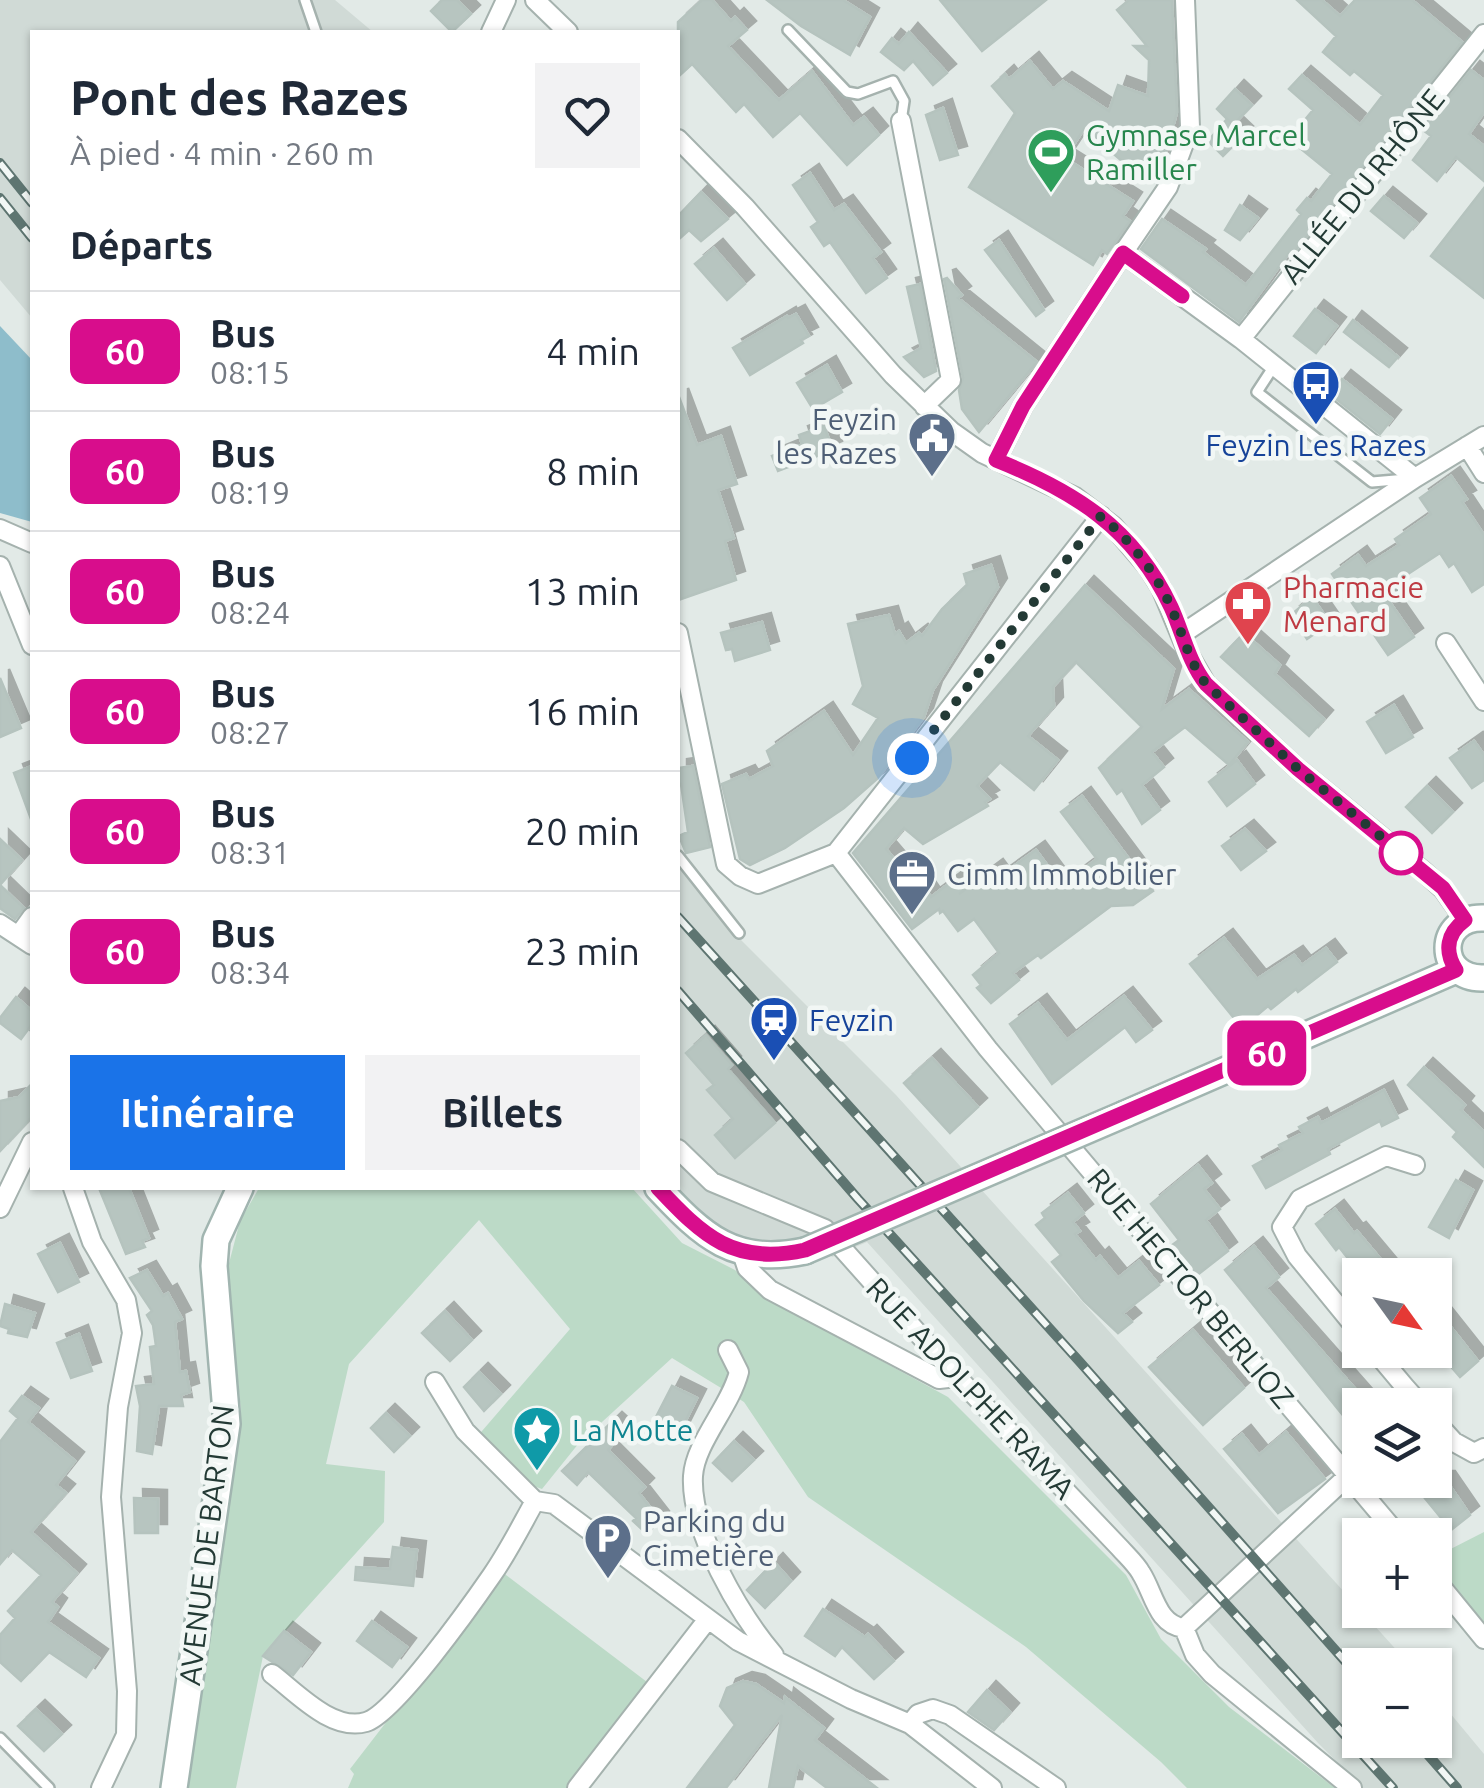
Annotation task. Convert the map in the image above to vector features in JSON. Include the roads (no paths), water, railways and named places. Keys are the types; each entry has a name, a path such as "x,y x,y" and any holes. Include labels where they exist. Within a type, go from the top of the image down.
{"street":[{"path":"492,30 506,0"},
{"path":"534,0 566,30"},
{"path":"996,460 1023,406 1168,187 1190,127 1185,0"},
{"name":"ALLÉE DU RHÔNE","path":"1240,339 1484,34"},
{"path":"901,121 951,380 924,406"},
{"path":"680,141 745,207 924,406 968,444 1076,496 1101,516 1148,567 1172,610 1196,672 1206,684 1298,769 1443,888 1474,919 1457,926 1448,943 1448,953 1456,970 1473,978 1484,978"},
{"path":"1123,253 1240,339 1415,478"},
{"path":"1182,634 1484,436"},
{"path":"1467,446 1484,473"},
{"path":"680,643 726,864 758,884 836,853 1101,516"},
{"path":"0,528 30,542"},
{"path":"0,566 30,640"},
{"path":"1446,643 1484,701"},
{"name":"RUE HECTOR BERLIOZ","path":"836,853 988,1048 1342,1467"},
{"path":"0,924 26,940"},
{"path":"660,1190 719,1244 742,1252 778,1256 805,1250 1456,970"},
{"path":"0,1208 4,1184 30,1145"},
{"name":"RUE ADOLPHE RAMA","path":"680,1151 712,1182 825,1229 1141,1572 1164,1619 1174,1627 1184,1628 1195,1655 1212,1674 1352,1788"},
{"path":"1342,1310 1297,1256 1282,1226 1300,1199 1386,1156 1415,1165"},
{"path":"74,1190 92,1242 126,1300 132,1333 118,1407 110,1496 127,1691 126,1735 100,1788"},
{"name":"AVENUE DE BARTON","path":"174,1788 227,1424 214,1266 216,1240 239,1190"},
{"path":"742,1252 747,1268 770,1290 940,1379 957,1376"},
{"path":"728,1350 739,1372 733,1396 705,1440 693,1475 700,1518 728,1588 751,1628 781,1663"},
{"path":"1389,1368 1405,1387"},
{"path":"434,1382 465,1430 535,1501 554,1504 738,1641 851,1699 910,1724 992,1788"},
{"path":"1452,1440 1474,1453 1484,1448"},
{"path":"1184,1628 1342,1481"},
{"name":"RUE HECTOR BERLIOZ","path":"1368,1498 1384,1518"},
{"path":"272,1674 322,1712 345,1722 366,1722 392,1704 493,1574 535,1501"},
{"path":"1452,1600 1484,1639"},
{"path":"577,1788 708,1620"},
{"path":"910,1724 918,1714 933,1708 950,1715 1056,1788"}],"lane":[{"path":"306,0 315,30"},
{"path":"788,30 847,92 858,94 894,80 904,101 901,121"},
{"path":"1274,366 1257,392 1372,482 1415,478"},
{"path":"680,859 739,933"},
{"path":"0,1738 49,1788"}],"water":[{"path":"0,326 30,358 30,521 0,513"}],"railway":[{"path":"0,163 30,200"},
{"path":"0,198 30,236"},
{"path":"680,919 1342,1658"},
{"path":"680,993 858,1199 1393,1788"},
{"path":"1431,1758 1457,1788"}],"place":[{"name":"Gymnase Marcel Ramiller","path":"1051,194"},
{"name":"Feyzin Les Razes","path":"1316,426"},
{"name":"Feyzin les Razes","path":"932,478"},
{"name":"Pharmacie Menard","path":"1248,646"},
{"name":"Cimm Immobilier","path":"912,916"},
{"name":"Feyzin","path":"774,1062"},
{"name":"La Motte","path":"537,1472"},
{"name":"Parking du Cimetière","path":"608,1580"}]}
